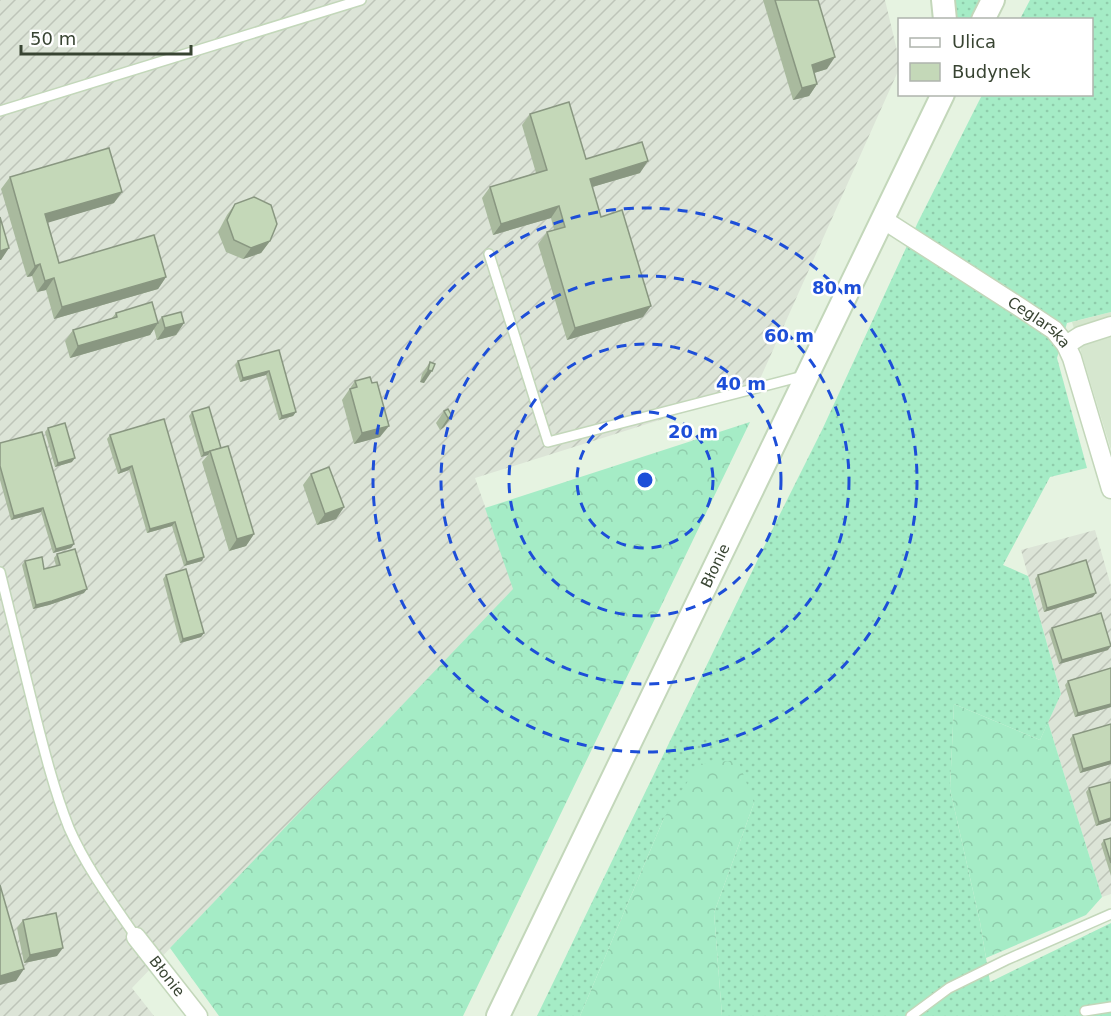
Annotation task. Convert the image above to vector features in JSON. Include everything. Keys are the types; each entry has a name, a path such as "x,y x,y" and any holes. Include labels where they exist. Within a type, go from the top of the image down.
{"street":[{"path":"943,0 945,18"},
{"path":"984,18 993,0"},
{"name":"Błonie","path":"498,1016 884,220 934,105"},
{"name":"Ceglarska","path":"884,220 1054,330 1066,345 1072,358 1111,489"},
{"path":"1066,345 1080,336 1111,326"},
{"name":"Błonie","path":"136,937 198,1016"}],"lane":[{"path":"0,111 361,0"},
{"path":"489,254 548,442 808,375"},
{"path":"0,572 57,796 84,858 136,937"},
{"path":"911,1016 949,988 1111,914"},
{"path":"1085,1011 1111,1007"}],"shaded area":[{"path":"0,0 885,0 898,55 898,71 755,390 475,478 514,589 132,988 154,1016 0,1016"},
{"path":"1111,312 1111,450 1072,322"},
{"path":"1095,530 1111,586 1111,894 1102,897 1048,722 1061,694 1021,550"}],"green space":[{"path":"954,0 982,0 973,18 955,18"},
{"path":"1030,0 1111,0 1111,312 1067,323 1057,358 1087,468 1050,477 1003,565 1028,576 1061,694 1040,740 954,704 950,789 980,922 990,982 1111,923 1111,1016 722,1016 714,913 754,803 664,818 580,1016 537,1016 822,430 918,222 981,96 1093,96 1093,18 1021,18"},
{"path":"750,422 463,1016 219,1016 170,948 513,589 485,508"},
{"path":"954,704 1040,740 1048,722 1102,897 1086,915 986,958 950,789"},
{"path":"738,760 754,803 714,913 722,1016 580,1016 664,818 699,764"}],"building":[{"path":"775,0 818,0 835,57 812,65 817,84 802,88"},
{"path":"569,102 586,159 642,142 648,161 590,179 601,217 622,210 651,306 575,328 547,232 565,227 559,206 501,224 490,187 547,170 530,114"},
{"path":"109,148 122,192 45,214 59,263 154,235 166,277 62,307 54,278 45,281 40,264 35,266 10,177"},
{"path":"254,197 271,205 277,224 270,241 251,248 234,240 227,220 235,204"},
{"path":"0,217 9,248 0,251"},
{"path":"152,302 158,323 78,346 73,330 117,317 116,313"},
{"path":"181,312 184,323 165,328 162,317"},
{"path":"279,350 296,412 282,416 269,371 243,378 238,361"},
{"path":"430,362 435,364 432,371 428,370"},
{"path":"370,377 372,383 377,382 389,426 362,433 350,389 357,387 355,381"},
{"path":"209,407 221,448 204,453 192,412"},
{"path":"448,409 452,416 448,418 444,411"},
{"path":"164,419 204,557 187,562 175,522 150,529 132,466 121,470 110,435"},
{"path":"65,423 75,458 58,463 48,428"},
{"path":"42,432 74,544 56,549 43,508 14,516 0,466 0,443"},
{"path":"228,446 254,534 237,539 210,451"},
{"path":"329,467 344,507 325,514 311,474"},
{"path":"75,549 87,589 36,605 25,561 42,557 44,569 60,565 57,554"},
{"path":"1086,560 1096,593 1047,608 1038,575"},
{"path":"186,569 204,633 183,639 166,575"},
{"path":"1101,613 1111,646 1062,660 1052,628"},
{"path":"1111,668 1111,704 1078,713 1068,681"},
{"path":"1111,724 1111,761 1083,769 1073,735"},
{"path":"1111,782 1111,818 1099,822 1089,788"},
{"path":"1111,838 1111,863 1104,840"},
{"path":"0,885 24,969 0,976"},
{"path":"56,913 63,948 30,955 23,920"}]}
